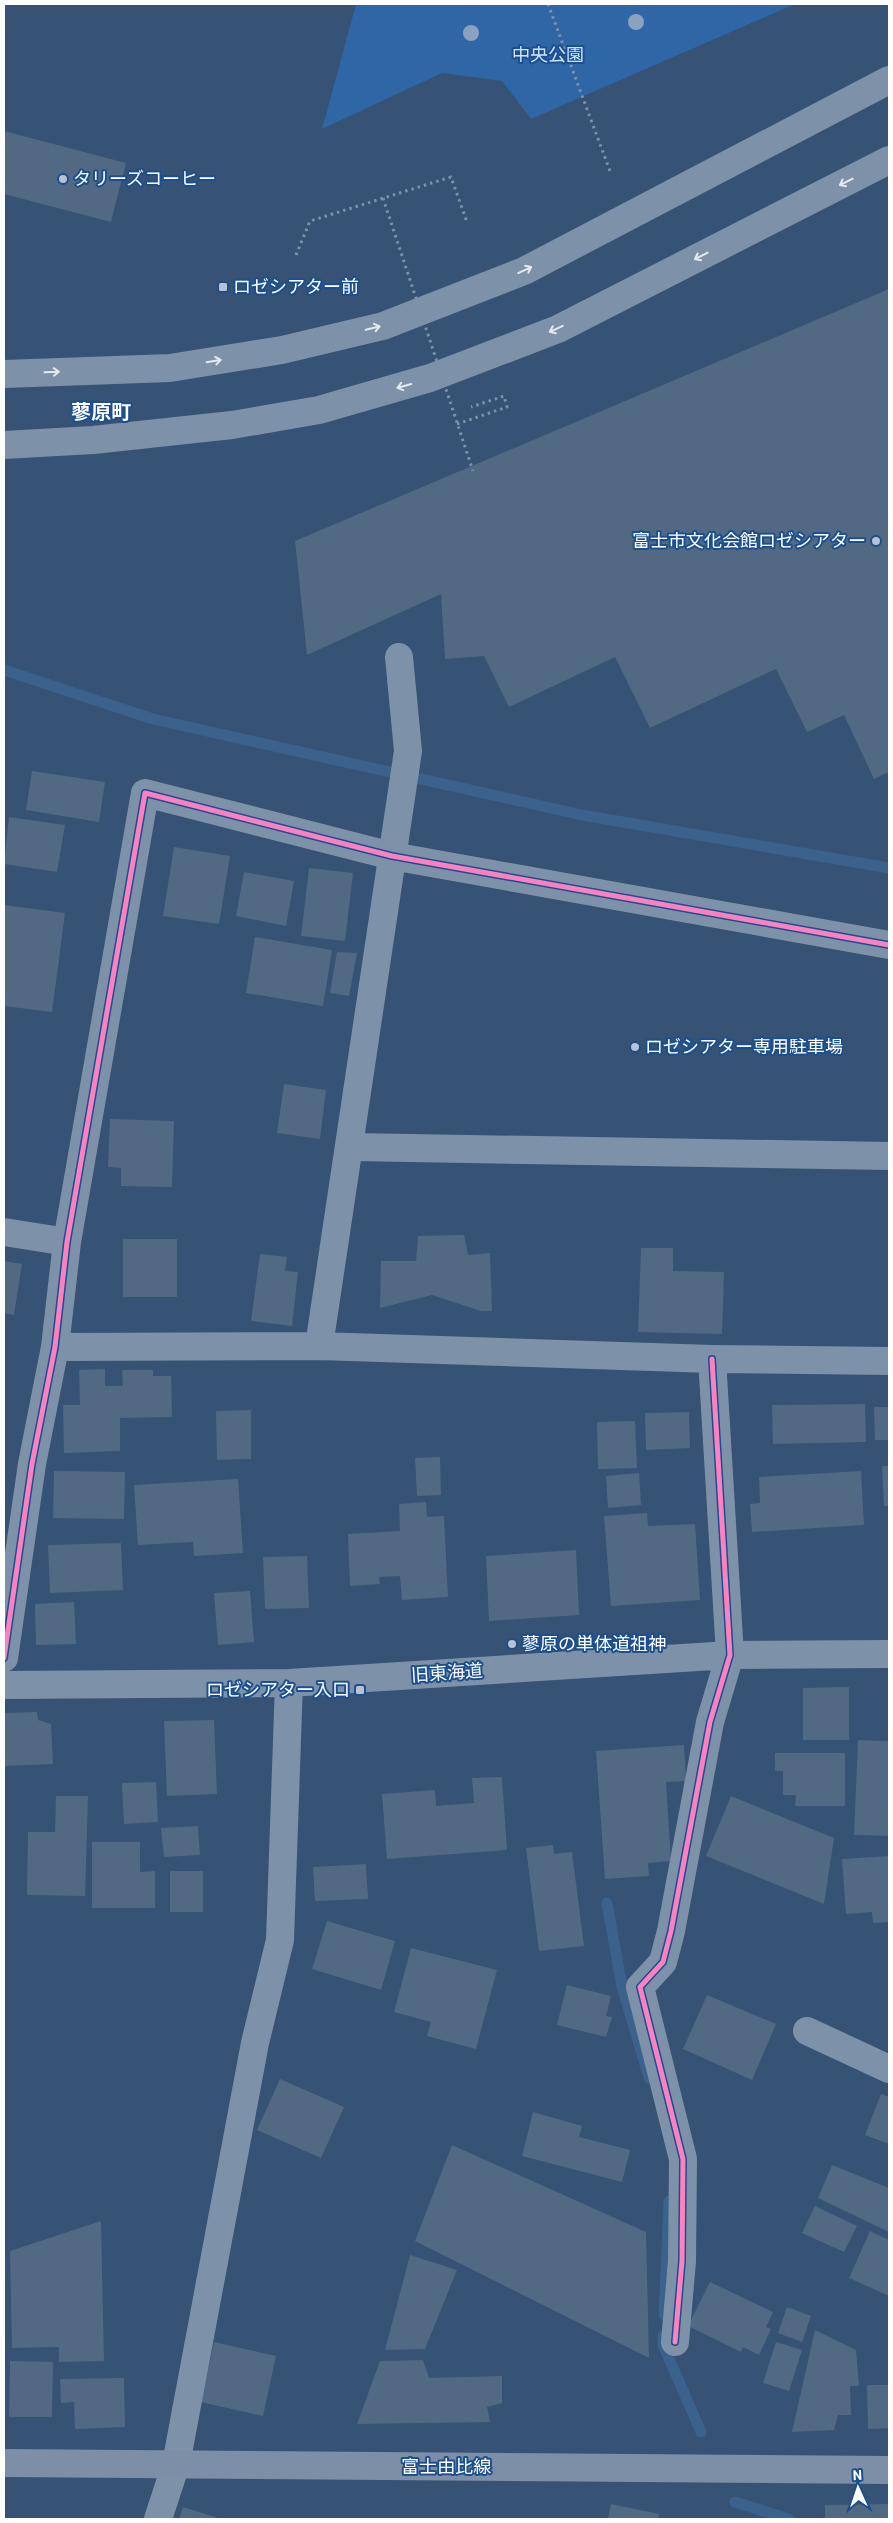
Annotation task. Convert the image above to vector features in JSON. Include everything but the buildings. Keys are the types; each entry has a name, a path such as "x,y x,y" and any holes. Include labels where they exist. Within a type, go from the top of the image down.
{"main road":[{"name":"富士由比線","path":"4,2463 889,2470"}],"street":[{"path":"4,374 170,368 282,350 383,326 524,271 889,80"},
{"path":"4,445 92,440 232,425 319,410 430,378 558,329 889,160"},
{"path":"319,1346 408,751 399,658"},
{"path":"4,1658 32,1464 55,1347 67,1242 145,793 392,856 889,944"},
{"path":"350,1146 889,1156"},
{"path":"4,1232 67,1242"},
{"path":"55,1347 319,1346 712,1359 889,1361"},
{"path":"675,2342 682,2261 683,2159 640,1987 663,1962 671,1931 710,1722 730,1655 712,1359"},
{"name":"旧東海道","path":"4,1685 289,1683 730,1655 889,1654"},
{"path":"158,2519 176,2464 255,2043 280,1940 289,1683"},
{"path":"807,2031 889,2069"}],"path":[{"path":"548,4 610,171"},
{"path":"296,255 310,221 452,177 467,222"},
{"path":"383,198 473,471"},
{"path":"457,424 507,407 504,396 471,407"}],"green space":[{"name":"中央公園","path":"356,4 795,4 531,119 502,81 442,73 322,129"}],"waterway":[{"path":"4,670 153,719 582,815 889,868"},
{"path":"607,1903 622,1987 649,2078"},
{"path":"664,2315 669,2201"},
{"path":"663,2336 663,2345 701,2432"},
{"path":"735,2502 789,2519"}],"cycle path":[{"path":"4,1658 32,1464 55,1347 67,1242 145,793 392,856 889,945"},
{"path":"675,2342 682,2261 683,2159 640,1987 663,1962 671,1931 710,1722 730,1655 712,1359"}],"place":[{"name":"タリーズコーヒー","path":"63,179"},
{"name":"ロゼシアター前","path":"223,287"},
{"name":"富士市文化会館ロゼシアター","path":"876,541"},
{"name":"ロゼシアター専用駐車場","path":"635,1047"},
{"name":"蓼原の単体道祖神","path":"512,1644"},
{"name":"ロゼシアター入口","path":"360,1690"}],"district":[{"name":"蓼原町","path":"101,412"}]}
